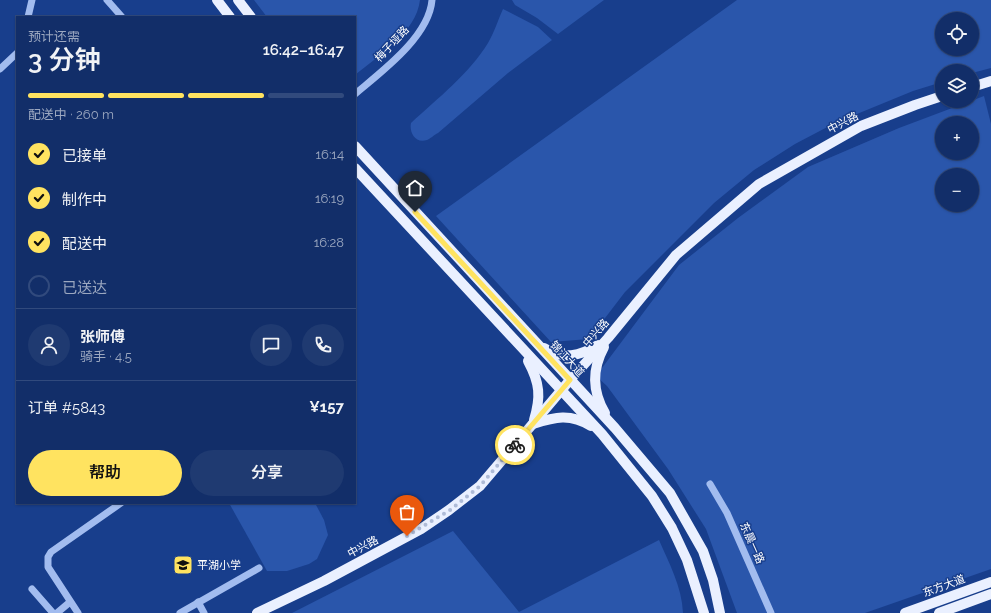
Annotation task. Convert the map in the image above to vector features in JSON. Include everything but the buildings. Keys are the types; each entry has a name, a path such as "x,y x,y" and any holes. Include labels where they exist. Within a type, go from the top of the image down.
{"main road":[{"path":"217,0 229,16"},
{"path":"238,0 250,16"},
{"path":"979,85 991,81"},
{"name":"中兴路","path":"257,613 324,581 421,529 450,510 480,486 570,380 608,338 676,255 759,184 861,126 935,98"},
{"name":"锦江大道","path":"356,147 614,428 670,493 703,551 720,613"},
{"path":"356,169 602,434 652,496 672,528 687,560 704,613"},
{"path":"534,341 555,354 569,356 579,355 592,349 608,338"},
{"path":"608,338 600,355 594,382 601,407 614,428"},
{"path":"522,349 538,383 538,407 533,424"},
{"path":"533,424 554,417 569,417 589,425 602,434"},
{"name":"东方大道","path":"905,613 991,582"},
{"path":"939,613 991,594"}],"street":[{"path":"28,16 32,0"},
{"path":"107,0 121,16"},
{"name":"梅子垭路","path":"356,93 410,44 428,16 432,0"},
{"path":"0,70 16,54"},
{"name":"东晨一路","path":"710,484 727,513 771,613"},
{"path":"78,613 48,567 48,557 51,552 120,504"},
{"path":"180,613 259,568"},
{"path":"32,589 53,613"},
{"path":"57,613 70,602"},
{"path":"198,602 204,613"}],"shaded area":[{"path":"254,0 420,0 412,23 404,33 385,51 356,74 356,16 266,16"},
{"path":"512,0 604,0 558,34 537,18 515,5"},
{"path":"737,0 991,0 991,68 979,71 979,64 935,64 935,84 913,91 835,123 795,144 754,170 714,203 625,292 589,339 551,342 436,216"},
{"path":"503,9 538,27 552,40 508,73 438,133 427,140 423,141 416,139 411,130 411,123 472,65 488,43"},
{"path":"984,96 991,124 991,569 865,613 737,613 706,529 668,469 607,386 596,376 679,265 738,218 808,167 899,128 952,108 979,108 979,98"},
{"path":"230,504 316,504 324,520 328,535 317,559 309,564 287,571 267,571"},
{"path":"453,531 519,612 659,540 678,585 683,613 292,613"}],"way so far":[{"path":"407,536 421,529 450,510 480,486 515,445"}],"place":[{"name":"平湖小学","path":"183,565"}],"route":[{"path":"415,212 570,380 515,445"}]}
